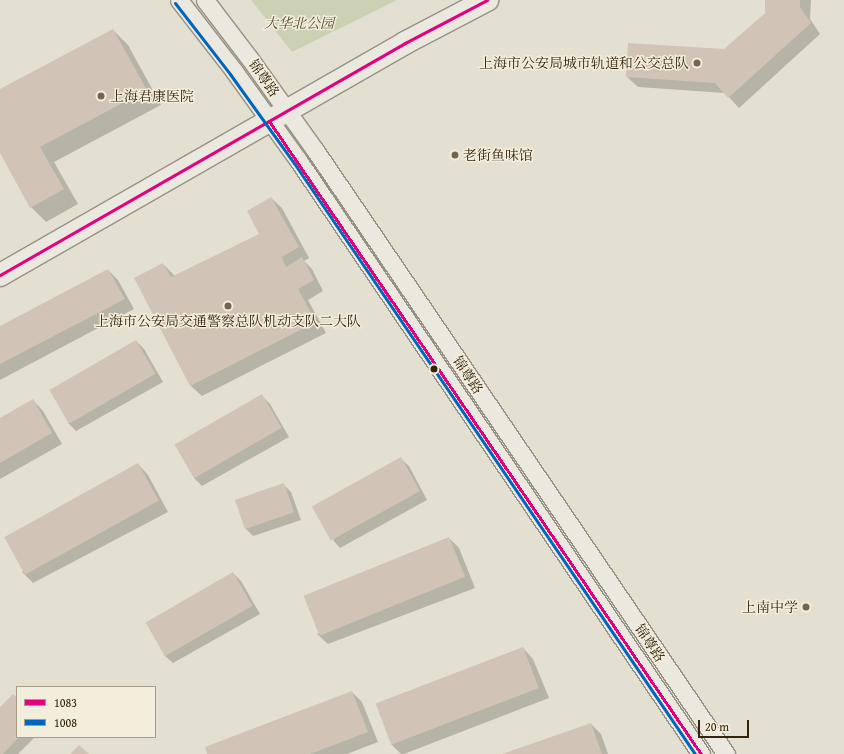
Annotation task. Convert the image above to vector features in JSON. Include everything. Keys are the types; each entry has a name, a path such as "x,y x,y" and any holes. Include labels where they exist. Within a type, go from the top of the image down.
{"street":[{"name":"锦尊路","path":"180,0 234,71 278,116 726,754"},
{"name":"锦尊路","path":"205,0 278,116 701,754"},
{"path":"0,275 399,47 487,0"}],"green space":[{"name":"大华北公园","path":"251,0 397,0 292,52"}],"building":[{"name":"上海市公安局城市轨道和公交总队","path":"765,0 800,0 800,7 811,23 728,98 715,83 626,77 628,43 724,49 765,13"},
{"path":"113,29 147,90 40,147 64,189 30,208 0,153 0,89"},
{"name":"上海市公安局交通警察总队机动支队二大队","path":"271,197 299,247 282,257 286,267 302,257 314,280 298,289 316,322 190,386 134,278 163,263 171,277 259,234 247,211"},
{"path":"108,269 125,299 0,364 0,326"},
{"path":"136,340 156,374 69,424 49,390"},
{"path":"262,394 282,428 194,478 175,444"},
{"path":"33,399 52,433 0,463 0,418"},
{"path":"401,457 420,491 331,541 312,506"},
{"path":"138,463 159,501 25,575 4,537"},
{"path":"284,483 294,512 245,529 235,500"},
{"path":"449,537 465,577 320,636 303,596"},
{"path":"233,572 252,606 165,656 146,622"},
{"path":"523,647 539,688 391,745 375,704"},
{"path":"352,691 368,732 310,754 207,754 205,747"},
{"path":"13,694 16,696 16,738 18,738 3,754 0,754 0,707"},
{"path":"591,723 602,754 502,754"},
{"path":"79,745 89,754 70,754"}],"transit line":[{"name":"1083","path":"0,275 405,43 487,0"},
{"name":"1008","path":"175,3 230,74 294,163 695,754"},
{"name":"1083","path":"269,121 701,754"}],"place":[{"name":"上海市公安局城市轨道和公交总队","path":"697,63"},
{"name":"上海君康医院","path":"101,96"},
{"name":"老街鱼味馆","path":"455,155"},
{"name":"上海市公安局交通警察总队机动支队二大队","path":"228,306"},
{"name":"上南中学","path":"806,607"}]}
